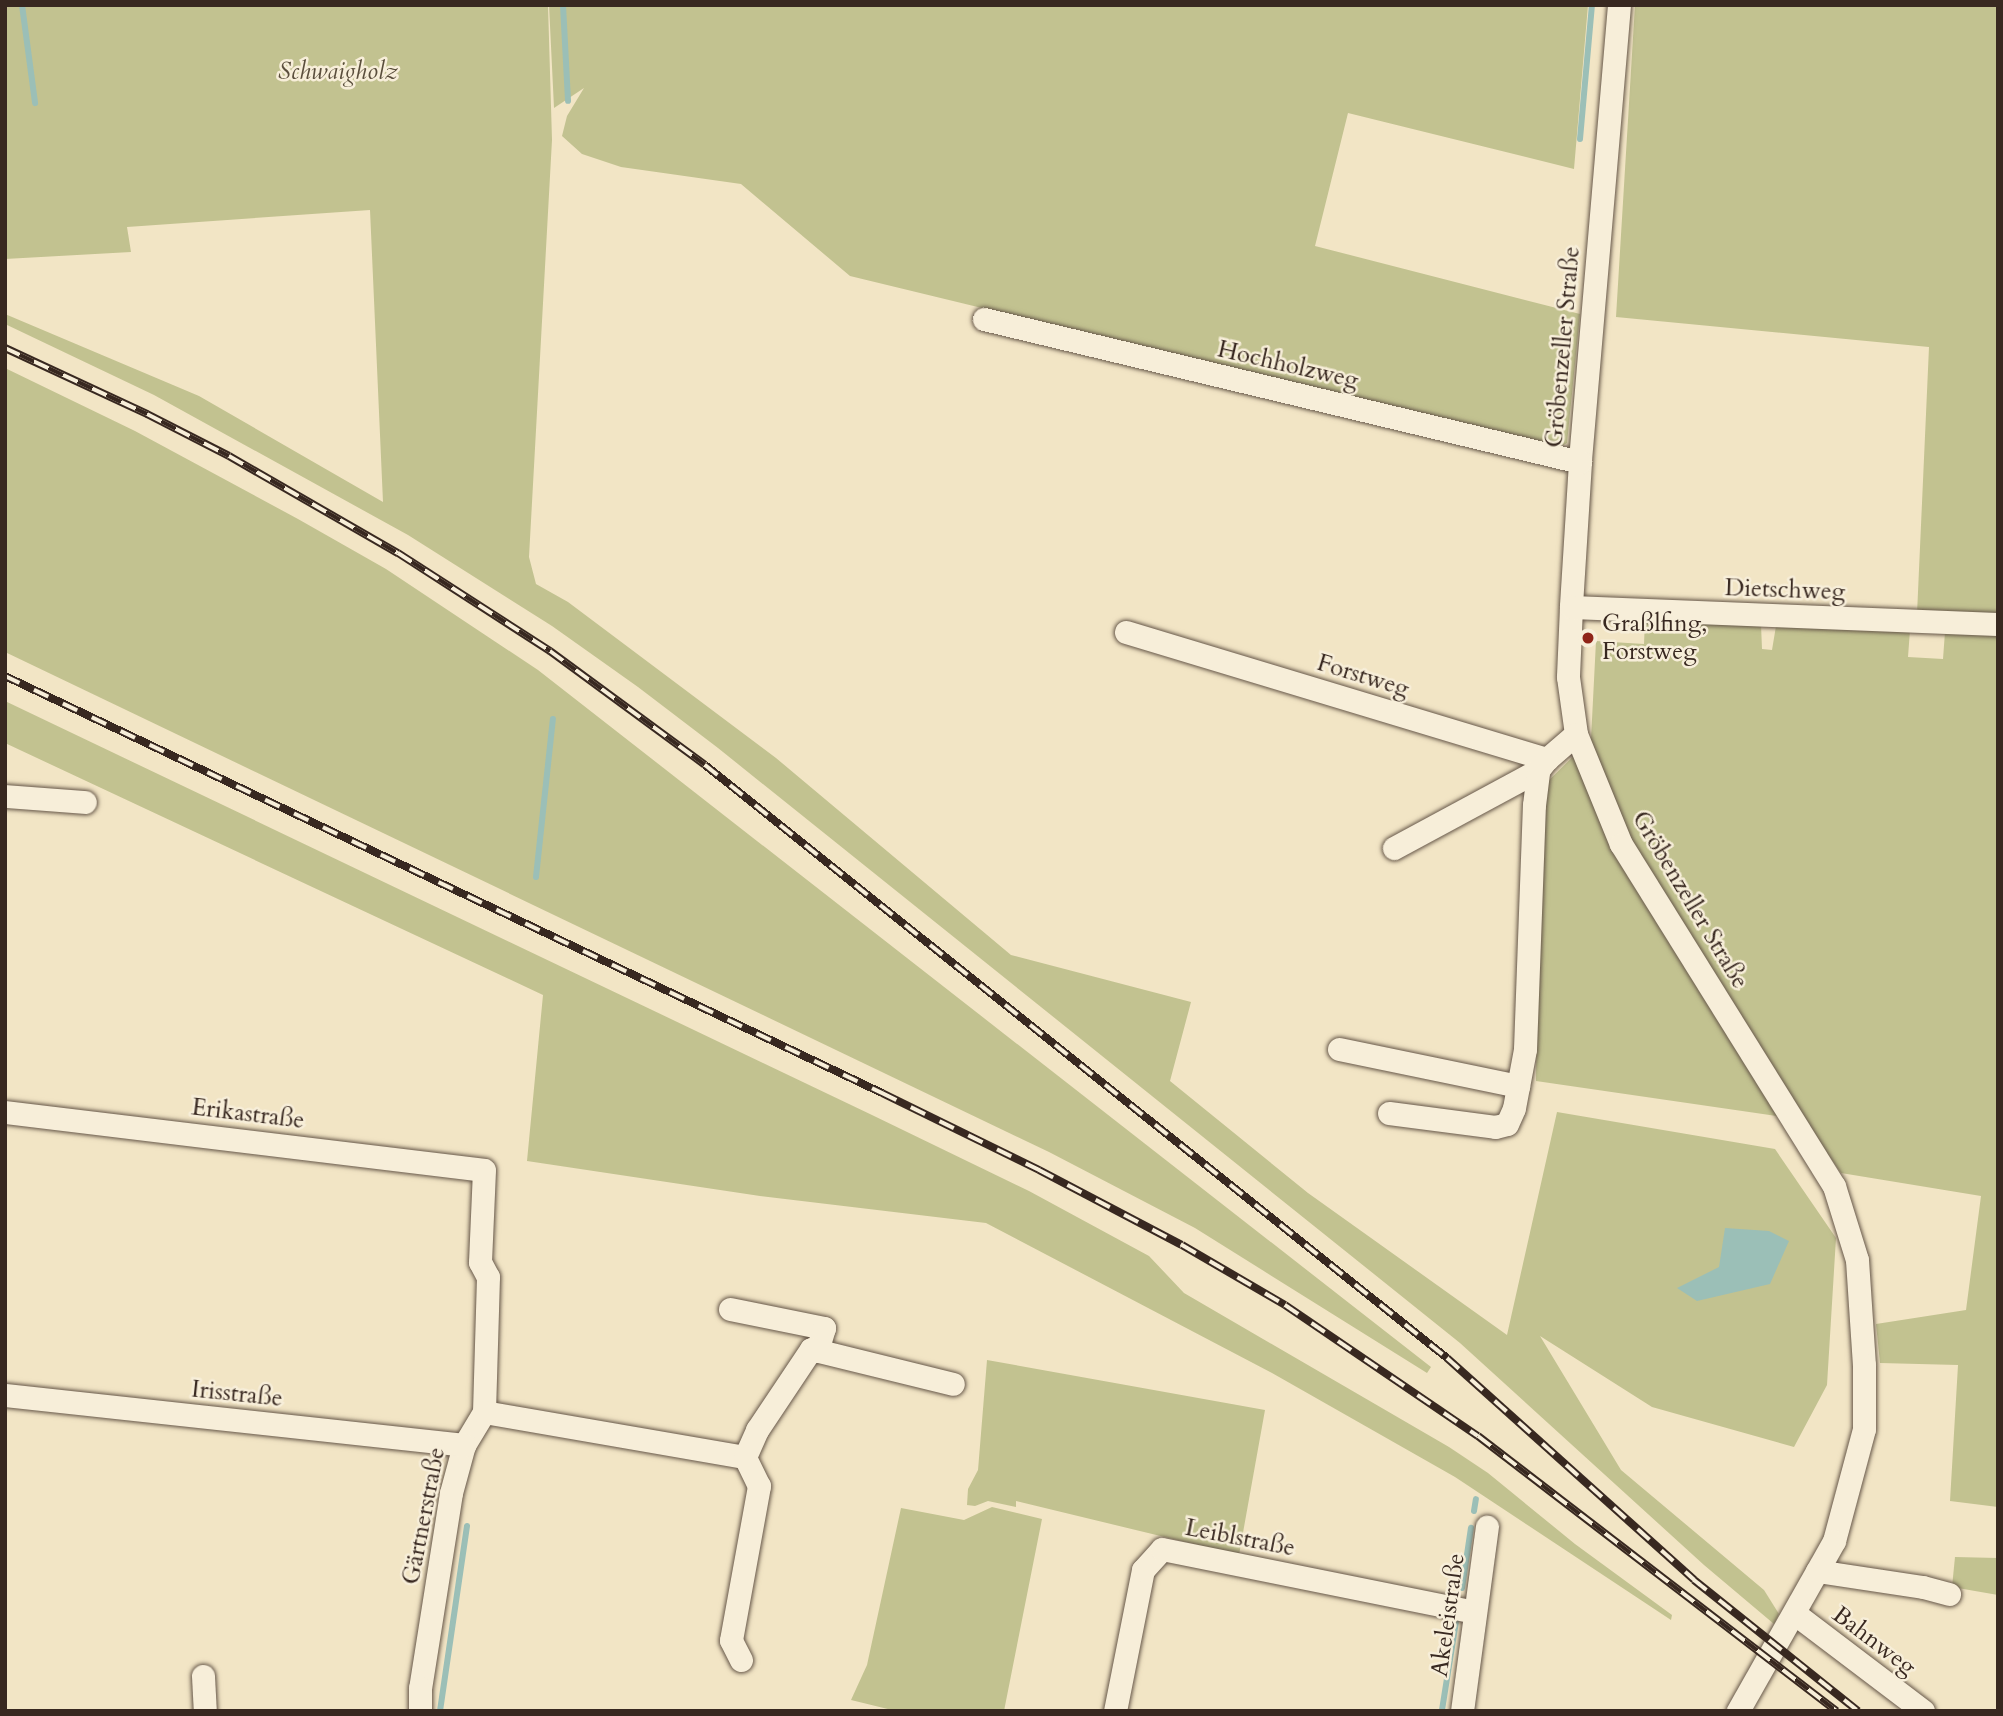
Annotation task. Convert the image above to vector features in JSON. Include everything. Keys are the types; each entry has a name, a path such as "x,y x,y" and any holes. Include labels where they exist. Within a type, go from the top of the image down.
{"street":[{"name":"Gröbenzeller Straße","path":"1619,5 1580,463 1571,607 1568,677 1576,734 1621,844 1834,1186 1857,1260 1864,1365 1864,1429 1834,1541 1794,1613 1748,1706"},
{"name":"Hochholzweg","path":"984,320 1580,463"},
{"name":"Dietschweg","path":"1571,607 1998,624"},
{"name":"Forstweg","path":"1126,632 1542,764"},
{"path":"1394,848 1542,764 1576,734"},
{"path":"1389,1113 1495,1127 1507,1124 1516,1097 1525,1049 1534,805 1542,764"},
{"path":"5,796 85,802"},
{"path":"1339,1049 1516,1097"},
{"name":"Erikastraße","path":"5,1112 484,1170"},
{"name":"Gärtnerstraße","path":"420,1711 420,1688 448,1511 464,1445 484,1412 488,1277 480,1262 484,1170"},
{"path":"730,1309 824,1328 817,1351"},
{"path":"741,1660 731,1640 759,1486 745,1457 757,1430 811,1349 953,1384"},
{"name":"Irisstraße","path":"5,1395 464,1445"},
{"path":"484,1412 745,1457"},
{"name":"Akeleistraße","path":"1462,1711 1487,1527"},
{"name":"Leiblstraße","path":"1115,1711 1143,1570 1162,1549 1475,1612"},
{"path":"1817,1571 1923,1587 1949,1594"},
{"name":"Bahnweg","path":"1794,1613 1923,1711"},
{"path":"202,1676 205,1711"}],"green space":[{"name":"Schwaigholz","path":"5,5 548,5 552,140 529,557 536,584 568,602 776,758 1011,955 1191,1002 1170,1081 1308,1193 1507,1335 1557,1112 1775,1149 1836,1238 1827,1385 1794,1447 1652,1407 1540,1336 1621,1470 1764,1590 1779,1614 1774,1624 1704,1565 1460,1343 718,748 638,687 552,626 408,535 154,395 5,324 5,314 199,396 383,502 370,210 127,227 131,252 5,259"},
{"path":"549,5 1588,5 1574,169 1348,113 1315,246 1580,314 1567,443 1558,448 850,276 741,184 621,167 582,154 562,136 567,116 584,88 554,108"},
{"path":"1635,5 1998,5 1998,617 1917,614 1929,347 1616,317"},
{"path":"5,368 135,431 298,519 386,569 538,670 1431,1367 1427,1373 1195,1228 1049,1152 5,652"},
{"path":"1645,620 1761,624 1762,649 1772,650 1776,626 1910,630 1908,657 1943,659 1945,632 1998,633 1998,1507 1950,1501 1958,1365 1880,1363 1876,1324 1966,1310 1981,1196 1841,1173 1804,1120 1536,1081 1539,790 1591,739 1596,641 1644,644"},
{"path":"5,701 1029,1191 1149,1256 1184,1293 1449,1447 1488,1473 1575,1544 1672,1615 1671,1620 1455,1477 1272,1373 986,1223 760,1196 527,1161 543,995 5,743"},
{"path":"987,1360 1265,1410 1239,1555 1016,1501 1016,1507 988,1501 975,1506 967,1505 968,1489 978,1470"},
{"path":"992,1507 1042,1519 1004,1711 896,1711 851,1700 867,1665 901,1508 964,1520"},
{"path":"1955,1557 1998,1558 1998,1595 1952,1587"}],"water":[{"path":"1725,1228 1769,1231 1789,1241 1770,1284 1697,1301 1677,1288 1719,1267"}],"waterway":[{"path":"22,5 35,103"},
{"path":"563,5 568,101"},
{"path":"1580,139 1592,5"},
{"path":"536,877 553,719"},
{"path":"1474,1511 1476,1499"},
{"path":"440,1711 467,1526"},
{"path":"1462,1588 1471,1528"},
{"path":"1442,1710 1456,1622"}],"railway":[{"path":"5,348 147,414 229,456 398,553 550,651 705,765 1447,1358 1694,1580 1858,1711"},
{"path":"5,676 882,1093 1039,1170 1182,1245 1285,1305 1478,1436 1837,1711"}],"place":[{"name":"Graßlfing, Forstweg","path":"1588,638"}]}
